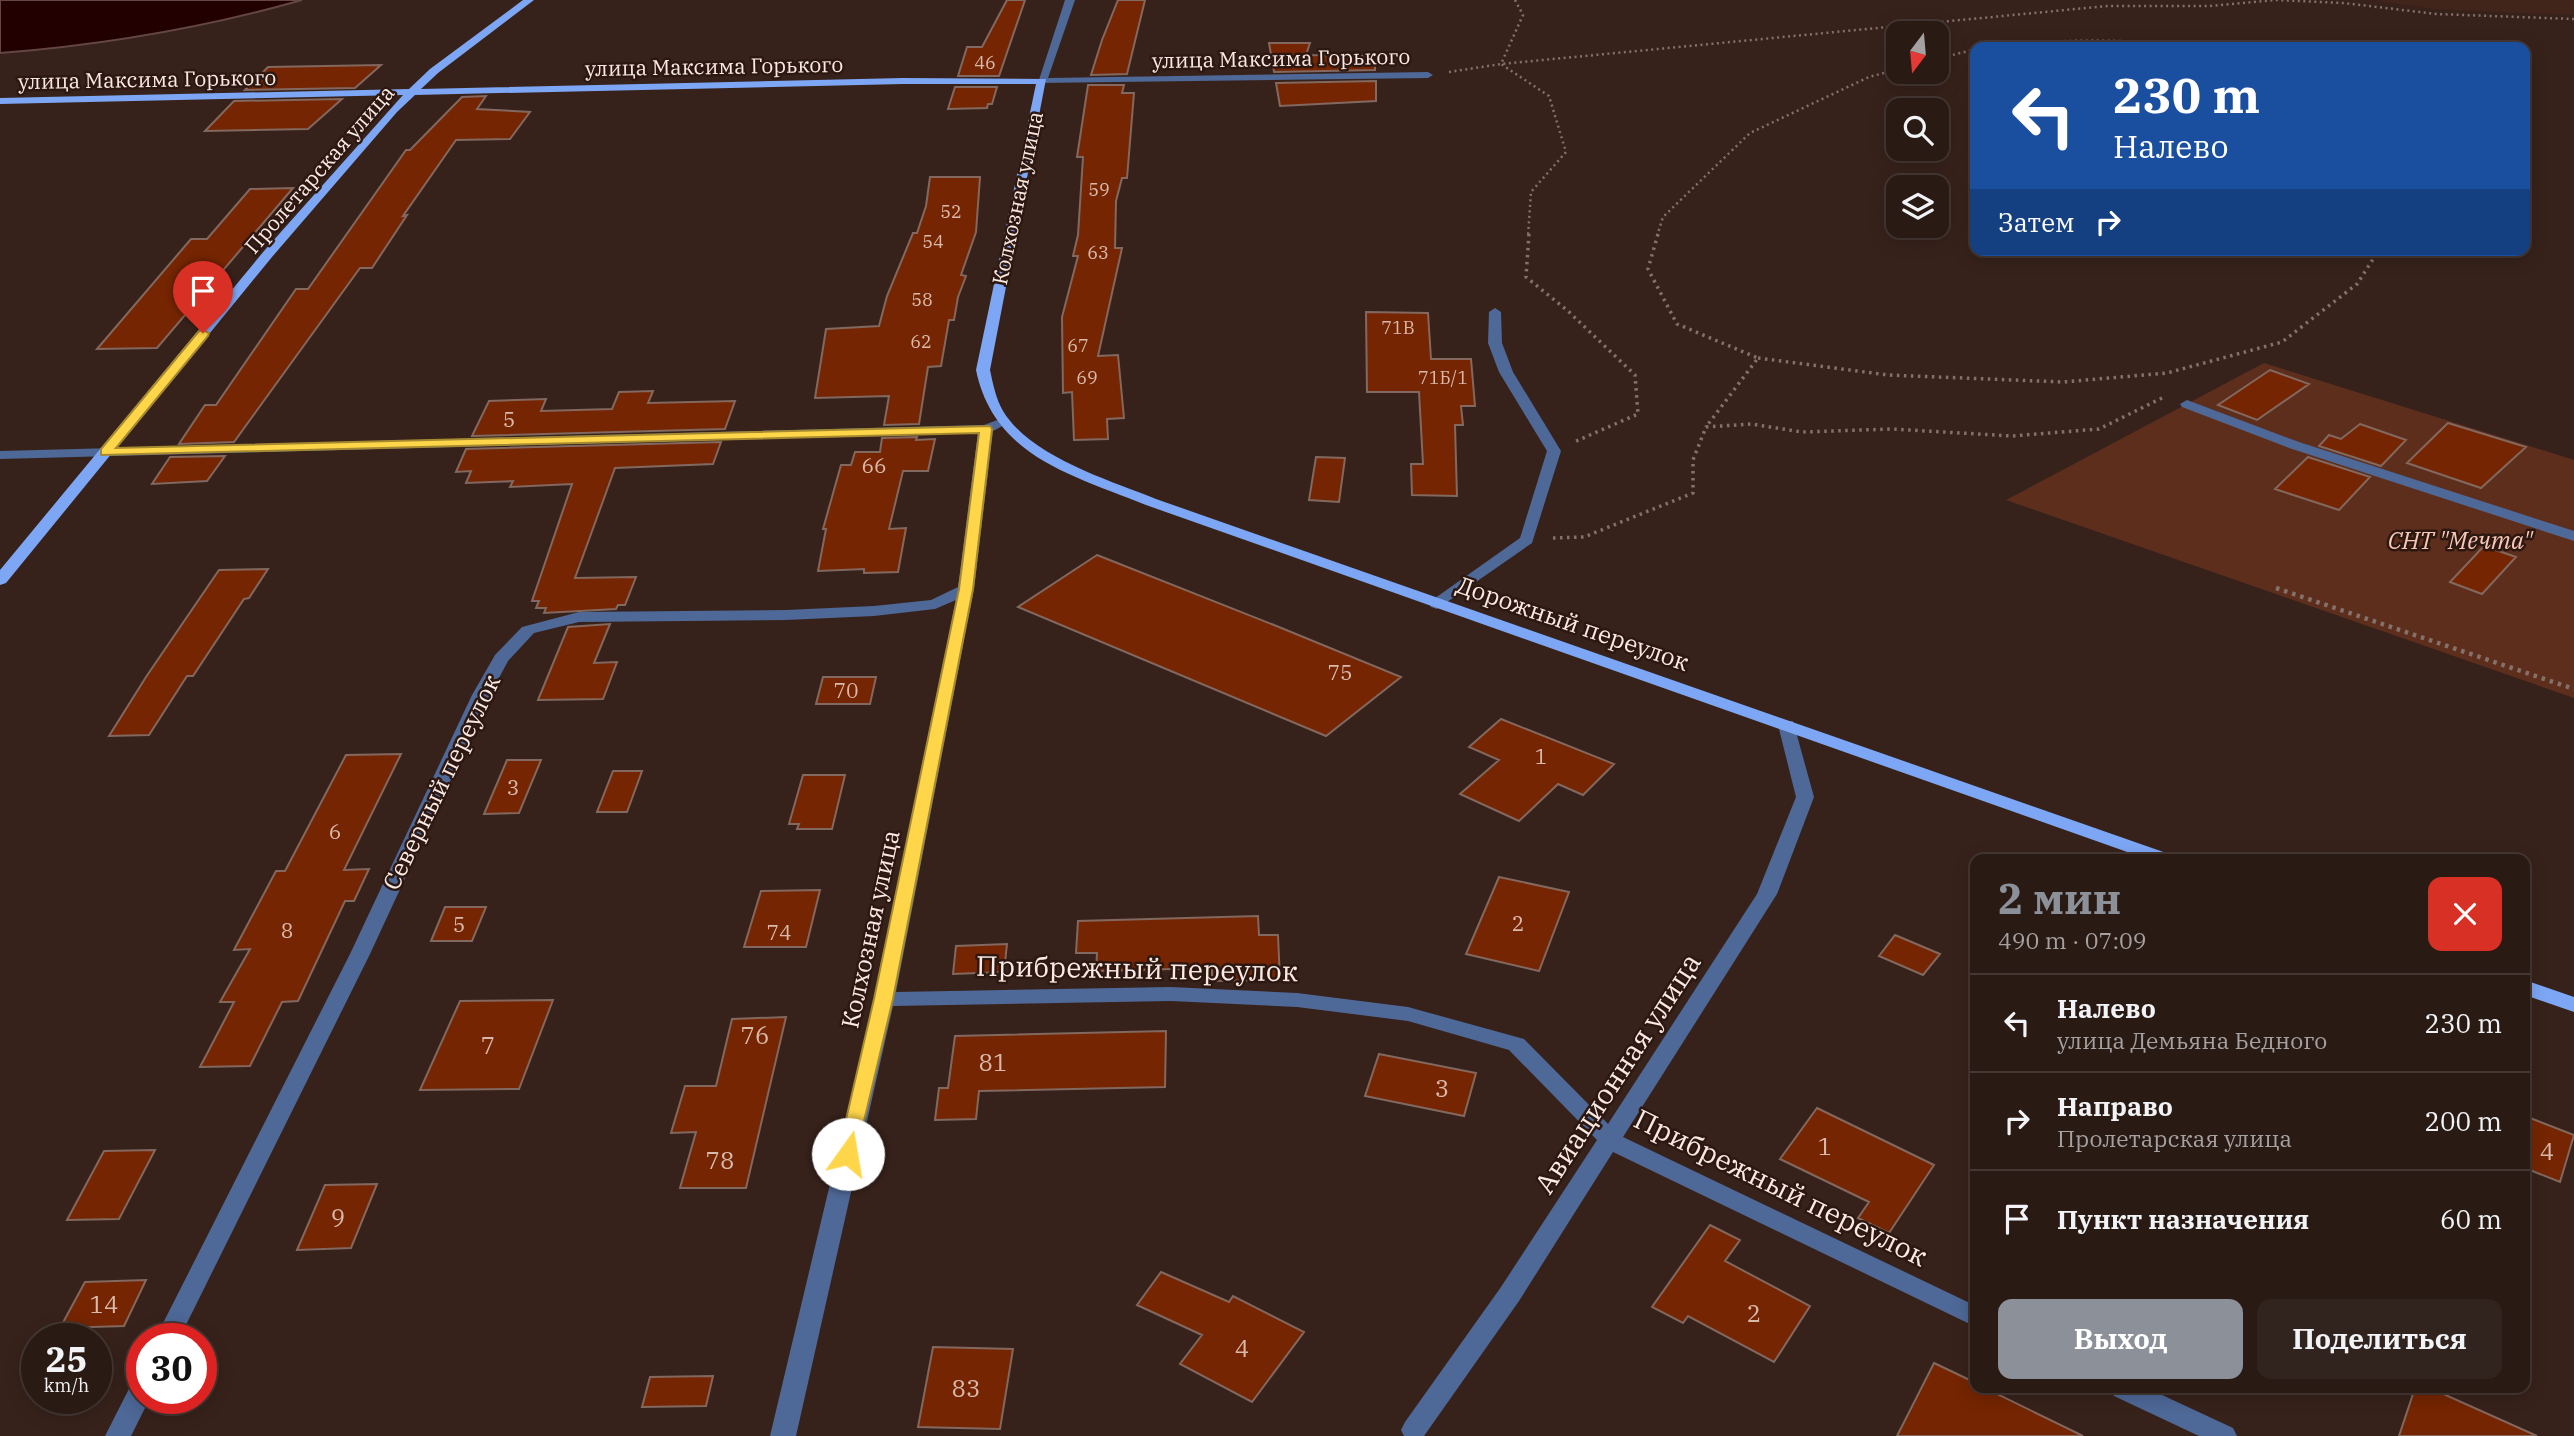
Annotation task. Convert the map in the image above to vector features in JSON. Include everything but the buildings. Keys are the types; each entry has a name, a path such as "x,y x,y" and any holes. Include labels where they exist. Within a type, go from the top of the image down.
{"main road":[{"name":"Пролетарская улица","path":"0,580 268,254 393,110 434,71 529,0"},
{"name":"улица Максима Горького","path":"0,101 1042,81"},
{"name":"Колхозная улица","path":"989,398 983,370 987,338 1042,81"},
{"name":"Дорожный переулок","path":"989,398 995,425 1065,466 1138,496 1437,604 2151,854"},
{"path":"2530,989 2574,1005"}],"street":[{"name":"Колхозная улица","path":"1042,81 1070,0"},
{"name":"улица Максима Горького","path":"1042,81 1428,75"},
{"path":"1437,604 1527,540 1553,451 1506,372 1495,343 1494,312"},
{"path":"2187,404 2294,445 2574,536"},
{"name":"Колхозная улица","path":"783,1436 884,999 966,589 995,425"},
{"path":"0,455 995,425"},
{"name":"Северный переулок","path":"175,1323 360,954 481,695 500,659 528,630 579,617 786,615 874,611 935,604 966,589"},
{"name":"Авиационная улица","path":"1414,1430 1510,1294 1611,1141 1767,894 1805,797 1787,725"},
{"name":"Прибрежный переулок","path":"884,999 1171,994 1297,1000 1408,1014 1516,1044 1611,1141 1970,1314"},
{"path":"2134,1393 2224,1436"},
{"path":"118,1436 129,1414"}],"path":[{"path":"1501,64 1522,15 1515,0"},
{"path":"2245,0 2255,2"},
{"path":"1428,75 1501,64 2107,6 2210,6 2255,2 2344,4 2436,14 2574,19"},
{"path":"2025,42 2055,38 2114,38 2150,42"},
{"path":"1950,56 1970,51"},
{"path":"1501,64 1549,96 1566,152 1531,192 1526,277 1568,311 1635,375 1638,414 1553,451"},
{"path":"1886,72 1869,77 1750,133 1663,217 1648,269 1677,324 1758,358 1902,376 2063,382 2167,373 2282,342 2357,284 2375,256"},
{"path":"1527,540 1584,537 1693,493 1693,460 1706,427 1758,358"},
{"path":"1706,427 1751,424 1802,432 1892,429 2012,436 2099,429 2168,396 2187,404"},
{"path":"2276,587 2574,689"}],"shaded area":[{"path":"0,0 302,0 152,34 0,53"},
{"path":"2373,0 2574,0 2574,15 2433,9"}],"green space":[{"name":"СНТ \"Мечта\"","path":"2264,363 2574,460 2574,698 2006,500"}],"route":[{"path":"203,333 106,452 986,429 966,589 884,999 848,1154"}]}
